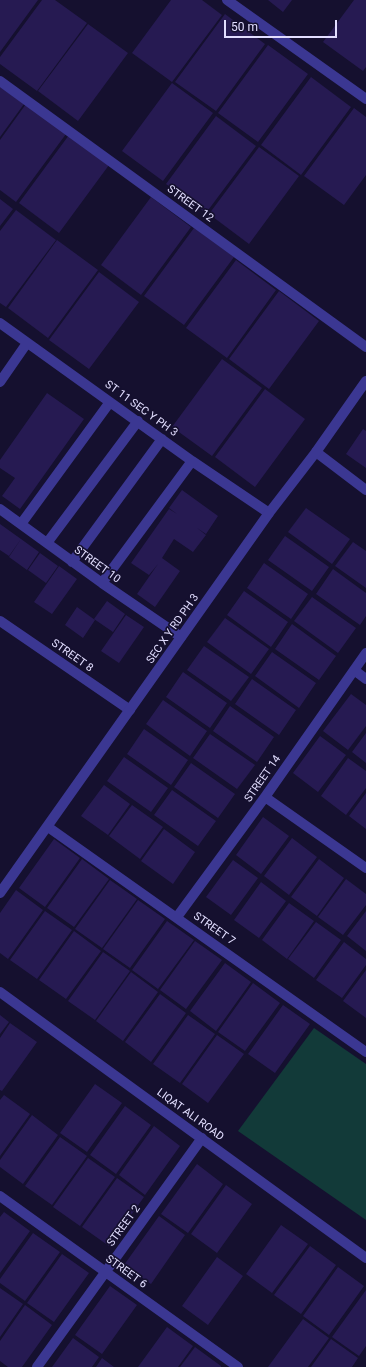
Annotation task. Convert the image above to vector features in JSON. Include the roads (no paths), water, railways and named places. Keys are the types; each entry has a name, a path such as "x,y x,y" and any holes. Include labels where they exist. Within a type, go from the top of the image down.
{"street":[{"path":"227,0 366,99"},
{"name":"STREET 12","path":"0,81 366,347"},
{"name":"ST 11 SEC Y PH 3","path":"0,323 162,439 269,513"},
{"path":"0,382 27,343"},
{"name":"SEC X Y RD PH 3","path":"0,892 48,827 269,513 316,452 366,381"},
{"path":"21,524 110,402"},
{"path":"47,543 138,422"},
{"path":"72,562 162,439"},
{"path":"316,452 366,490"},
{"path":"102,584 192,460"},
{"name":"STREET 10","path":"0,509 102,584 181,637"},
{"name":"STREET 8","path":"0,620 130,710"},
{"name":"STREET 14","path":"177,917 265,797 366,653"},
{"path":"354,670 366,679"},
{"path":"265,797 366,868"},
{"name":"STREET 7","path":"48,827 366,1052"},
{"name":"LIQAT ALI ROAD","path":"0,992 366,1258"},
{"name":"STREET 2","path":"37,1367 202,1138"},
{"name":"STREET 6","path":"0,1196 238,1367"}]}
